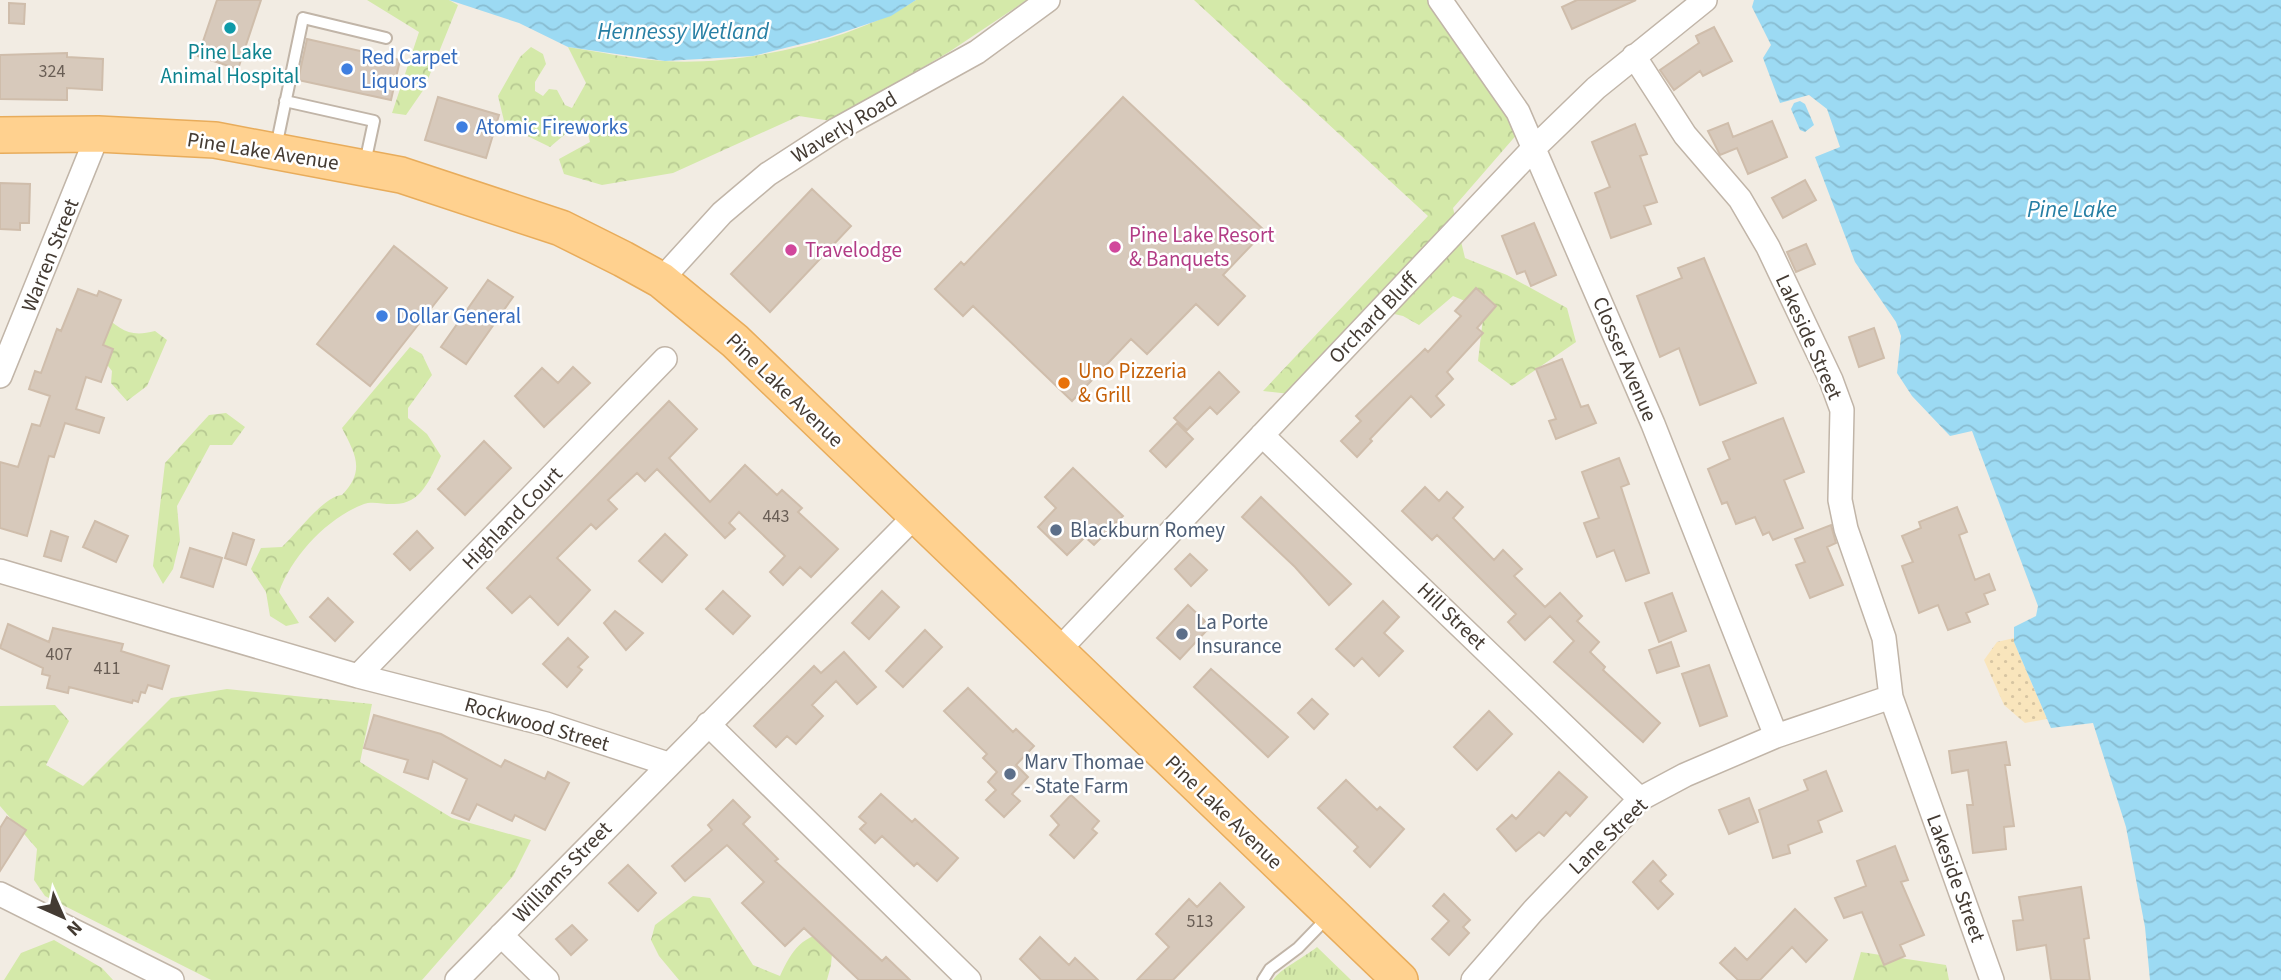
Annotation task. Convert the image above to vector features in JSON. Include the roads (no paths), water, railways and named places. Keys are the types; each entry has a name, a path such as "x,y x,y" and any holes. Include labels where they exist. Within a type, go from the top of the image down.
{"main road":[{"name":"Pine Lake Avenue","path":"0,135 97,134 215,140 401,175 561,228 661,280 735,341 1400,980"}],"street":[{"name":"Waverly Road","path":"661,280 722,214 768,174 836,130 976,52 1048,0"},
{"name":"Closser Avenue","path":"1440,0 1518,112 1532,150 1591,277 1653,424 1776,736"},
{"name":"Orchard Bluff","path":"1057,652 1532,150 1634,56 1705,0"},
{"name":"Lakeside Street","path":"1634,56 1685,135 1740,199 1769,247 1832,380 1842,410 1840,500 1846,529 1884,638 1891,697 1992,980"},
{"name":"Warren Street","path":"0,376 97,134"},
{"name":"Highland Court","path":"358,676 666,359"},
{"name":"Hill Street","path":"1262,435 1640,799"},
{"path":"668,764 916,515"},
{"name":"Rockwood Street","path":"0,571 358,676 545,724 668,764"},
{"path":"1776,736 1891,697"},
{"path":"708,724 969,980"},
{"name":"Lane Street","path":"1472,980 1533,911 1640,799 1685,775 1776,736"},
{"name":"Williams Street","path":"457,980 668,764"},
{"path":"0,894 172,980"},
{"path":"501,935 547,980"}],"lane":[{"path":"275,150 303,18 386,38"},
{"path":"285,101 373,121 364,167"},
{"path":"1263,980 1270,969 1298,948 1331,914"}],"water":[{"name":"Hennessy Wetland","path":"449,0 916,0 891,16 829,37 753,56 665,61 568,47 519,23"},
{"name":"Pine Lake","path":"1754,0 2281,0 2281,980 2150,980 2145,927 2126,827 2093,723 2051,728 2014,642 2014,627 2036,616 2038,606 1972,431 1950,436 1912,396 1897,373 1901,336 1896,322 1855,262 1815,157 1840,147 1827,109 1809,95 1780,103 1763,58 1771,45 1752,7"},
{"path":"1800,101 1805,104 1814,125 1805,132 1800,130 1791,109 1794,103"}],"place":[{"name":"Pine Lake Animal Hospital","path":"230,28"},
{"name":"Red Carpet Liquors","path":"347,69"},
{"name":"Atomic Fireworks","path":"462,127"},
{"name":"Pine Lake Resort & Banquets","path":"1115,247"},
{"name":"Travelodge","path":"791,250"},
{"name":"Dollar General","path":"382,316"},
{"name":"Uno Pizzeria & Grill","path":"1064,383"},
{"name":"Blackburn Romey","path":"1056,530"},
{"name":"La Porte Insurance","path":"1182,634"},
{"name":"Marv Thomae - State Farm","path":"1010,774"}]}
